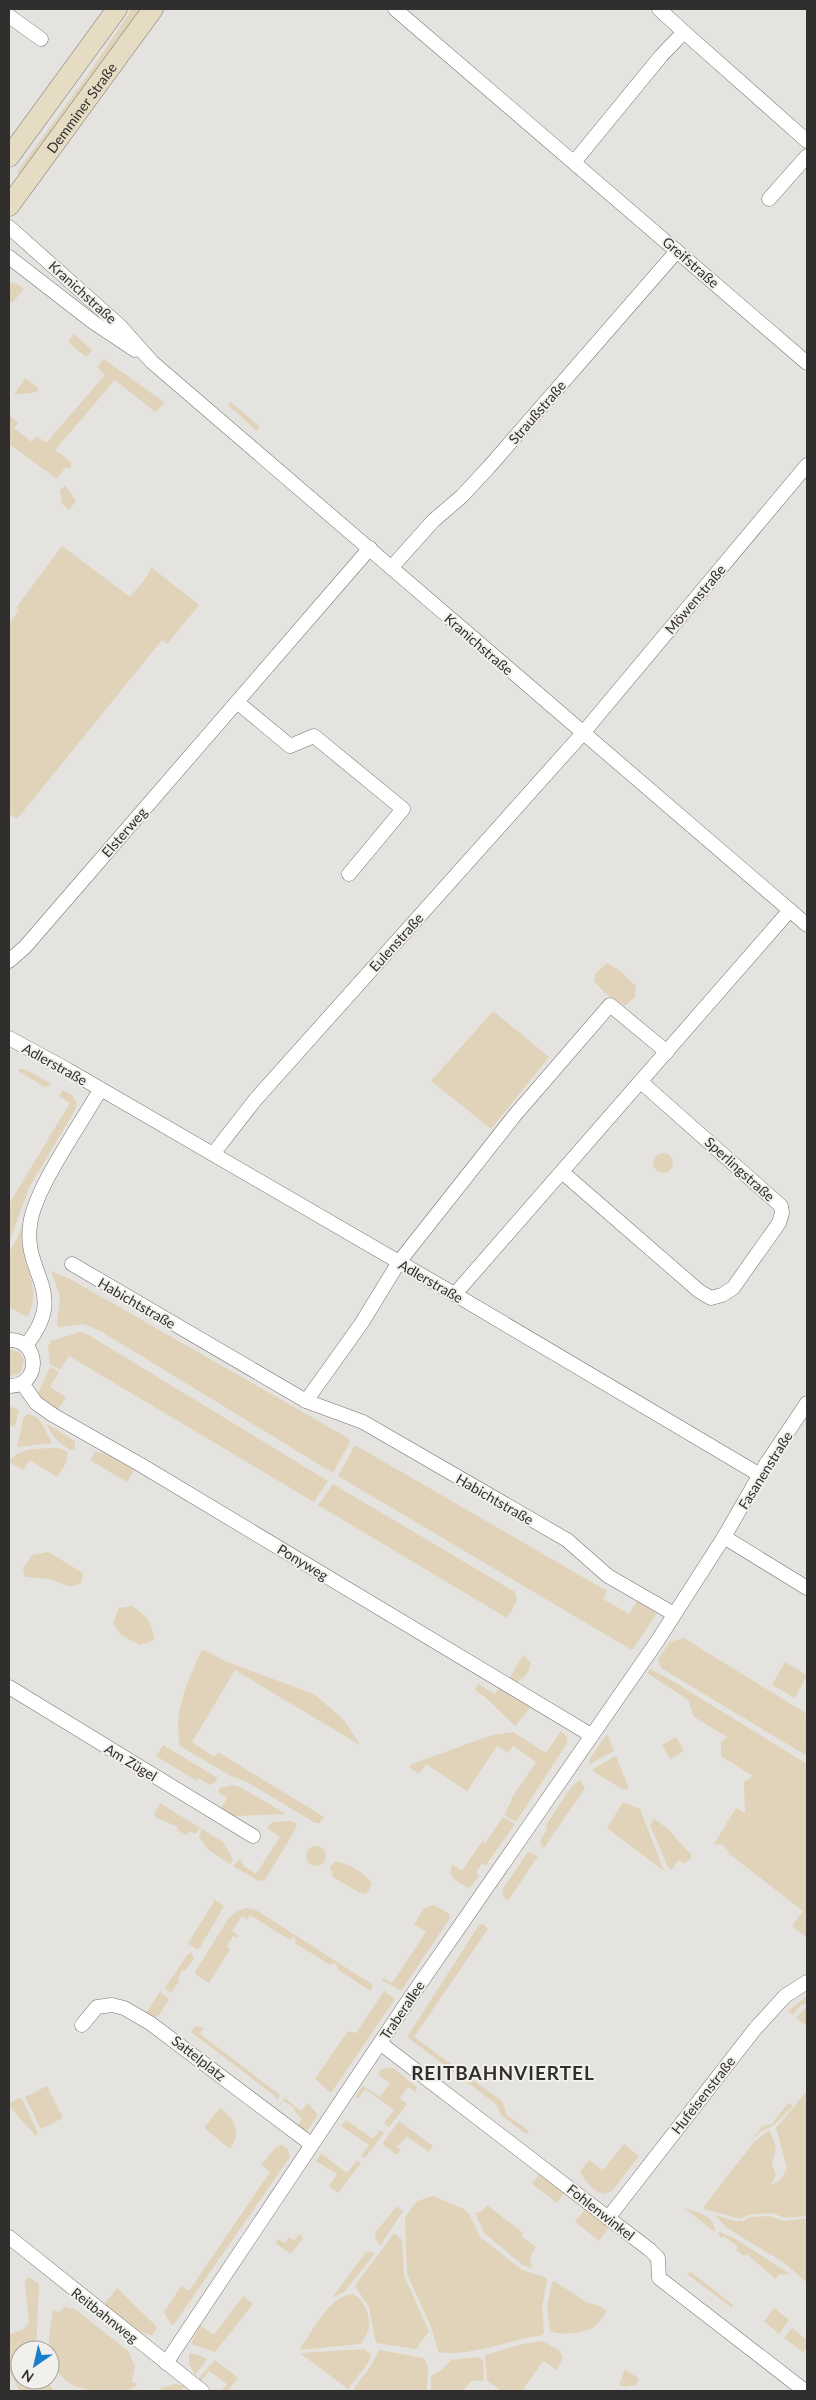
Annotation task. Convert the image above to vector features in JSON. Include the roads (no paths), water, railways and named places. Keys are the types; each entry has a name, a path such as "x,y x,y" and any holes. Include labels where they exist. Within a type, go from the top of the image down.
{"main road":[{"path":"9,157 117,9"},
{"name":"Demminer Straße","path":"9,206 154,9"}],"street":[{"name":"Greifstraße","path":"395,9 575,161 807,363"},
{"path":"659,9 807,141"},
{"path":"9,16 41,39"},
{"path":"575,161 661,56 684,32"},
{"path":"769,199 807,156"},
{"name":"Kranichstraße","path":"9,227 119,325 152,362"},
{"name":"Straußstraße","path":"391,568 433,521 462,496 489,467 677,250"},
{"name":"Kranichstraße","path":"9,257 93,322 152,362 790,910 806,921"},
{"name":"Möwenstraße","path":"583,733 807,466"},
{"name":"Elsterweg","path":"9,961 25,947 370,548"},
{"path":"237,702 290,746 314,736 403,809 349,874"},
{"name":"Eulenstraße","path":"213,1154 260,1094 583,733"},
{"path":"455,1294 790,910"},
{"path":"306,1401 361,1324 399,1262 515,1115 610,1005 667,1052"},
{"name":"Adlerstraße","path":"9,1038 455,1294 760,1475"},
{"name":"Sperlingstraße","path":"562,1172 699,1291 711,1298 722,1295 733,1288 778,1222 782,1213 781,1206 641,1082"},
{"name":"Adlerstraße","path":"26,1345 38,1325 45,1303 40,1276 31,1253 29,1240 32,1213 44,1186 100,1090"},
{"name":"Habichtstraße","path":"72,1264 306,1401 363,1422 567,1540 608,1576 674,1614"},
{"path":"9,1340 26,1345"},
{"name":"Ponyweg","path":"26,1345 31,1350 34,1365 28,1378 16,1384 52,1415 141,1465 591,1735"},
{"name":"Fasanenstraße","path":"643,1661 724,1537 760,1475 807,1403"},
{"path":"724,1537 807,1588"},
{"name":"Traberallee","path":"166,2363 311,2144 643,1661"},
{"name":"Am Zügel","path":"9,1688 253,1836"},
{"name":"Hufeisenstraße","path":"608,2218 755,2029 785,1996 807,1982"},
{"name":"Sattelplatz","path":"82,2025 97,2007 112,2005 124,2008 177,2040 311,2144"},
{"name":"Fohlenwinkel","path":"380,2043 658,2258 659,2278 805,2391"},
{"name":"Reitbahnweg","path":"9,2237 202,2391"}],"district":[{"name":"REITBAHNVIERTEL","path":"503,2072"}]}
